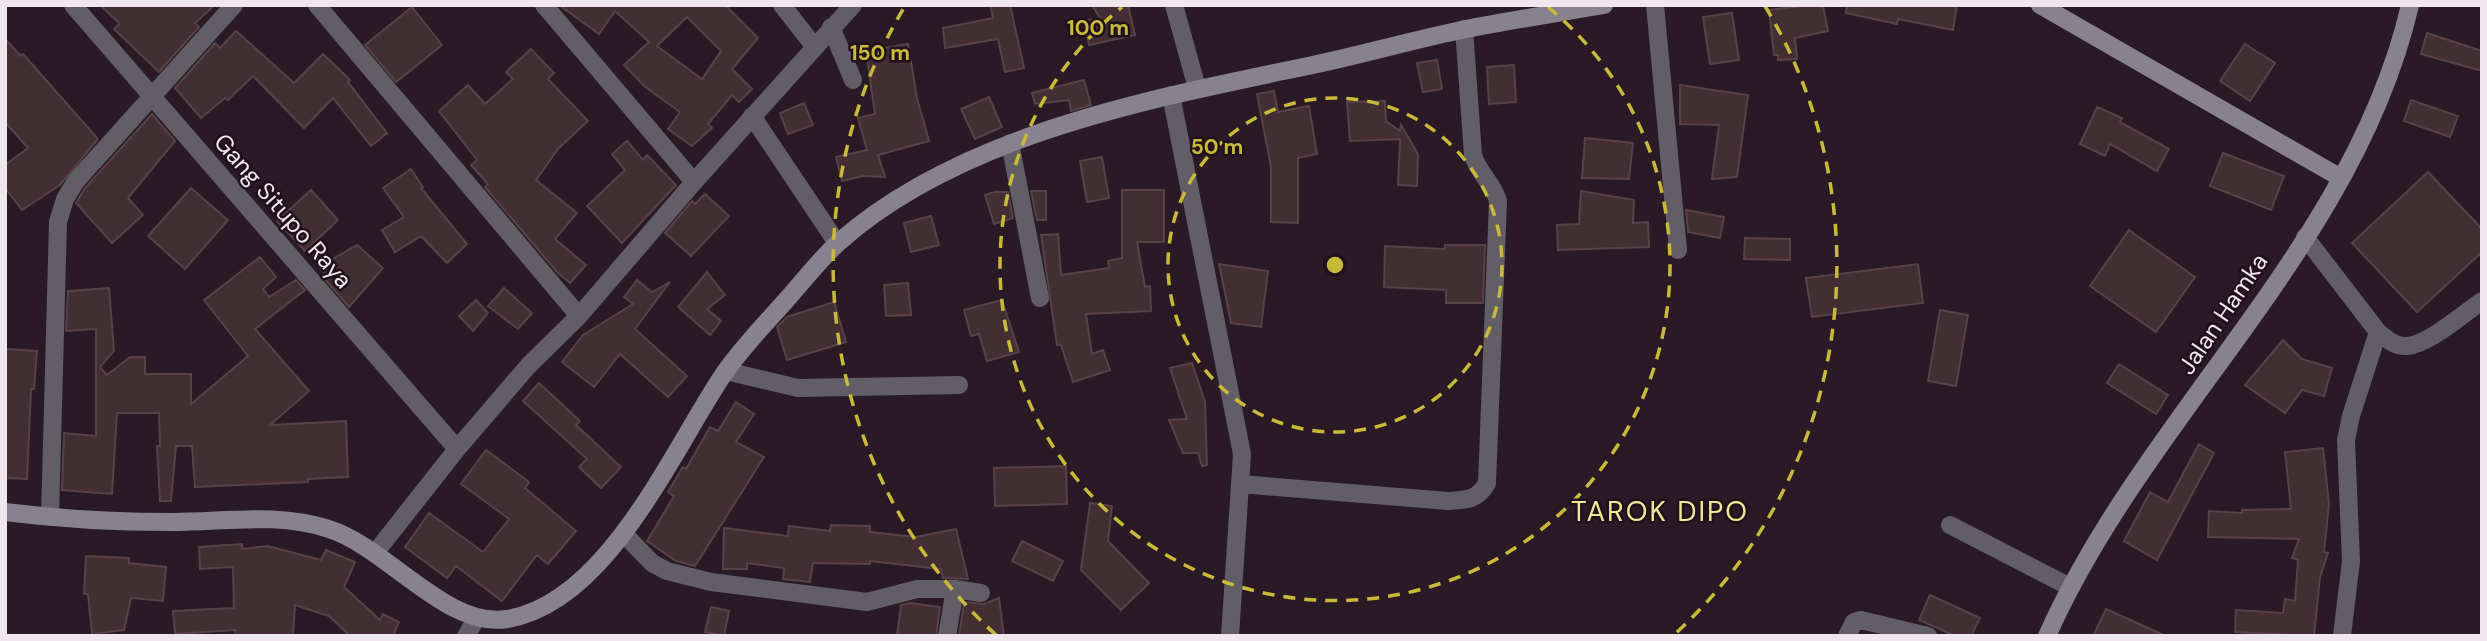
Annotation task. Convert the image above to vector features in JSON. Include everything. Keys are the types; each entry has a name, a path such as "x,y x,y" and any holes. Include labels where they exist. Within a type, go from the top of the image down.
{"street":[{"name":"Gang Situpo Raya","path":"72,5 457,449"},
{"path":"50,517 58,222 65,199 76,181 234,5"},
{"path":"317,5 579,316"},
{"path":"544,5 694,182"},
{"path":"782,5 814,46"},
{"path":"375,552 457,449 529,365 579,316 752,116 853,5"},
{"path":"1174,5 1197,88"},
{"path":"5,512 50,517 172,522 257,518 303,522 334,531 375,552 447,606 476,619 507,619 541,608 599,565 624,534 726,371 837,243 887,206 927,181 1010,143 1197,88 1307,66 1464,29 1604,5"},
{"path":"1655,5 1678,250"},
{"path":"2040,5 2341,178"},
{"name":"Jalan Hamka","path":"2047,636 2099,535 2305,237 2341,178 2393,68 2410,5"},
{"path":"831,27 853,80"},
{"path":"1240,484 1448,501 1469,500 1481,494 1487,483 1498,201 1473,155 1464,29"},
{"path":"1171,95 1215,330 1239,432 1240,484 1230,633"},
{"path":"752,116 837,243"},
{"path":"1010,143 1040,298"},
{"path":"2305,237 2378,332 2394,344 2406,346 2419,343 2482,301"},
{"path":"2342,636 2351,561 2346,440 2378,332"},
{"path":"726,371 798,388 959,385"},
{"path":"1950,525 2070,587"},
{"path":"624,534 652,563 667,571 711,582 867,602 917,589 955,589 981,593"},
{"path":"947,636 955,589"},
{"path":"466,636 476,619"},
{"path":"1847,636 1854,622 1861,620 1928,636"}],"building":[{"path":"100,5 215,5 195,23 199,27 159,72 114,29 120,24"},
{"path":"559,5 725,5 758,38 732,69 752,89 739,102 732,95 708,124 712,128 692,146 668,129 680,112 644,86 624,65 649,42 615,11 599,34","holes":["687,17 721,51 702,79 657,46"]},
{"path":"990,5 1010,5 1024,68 1005,72 998,39 945,48 943,28 993,18"},
{"path":"1092,5 1128,5 1135,35 1089,45 1084,21 1100,18"},
{"path":"1823,5 1828,31 1795,38 1797,59 1778,60 1778,55 1774,55 1769,10"},
{"path":"1847,5 1957,5 1953,30 1898,19 1897,24 1846,13"},
{"path":"412,7 442,45 396,82 365,45"},
{"path":"1732,13 1739,60 1710,64 1703,17"},
{"path":"236,31 294,83 323,54 350,80 348,82 387,133 371,146 333,98 304,128 253,76 228,100 225,98 201,118 175,88 215,43 220,48"},
{"path":"2427,33 2482,51 2482,71 2421,54"},
{"path":"5,39 21,56 23,54 98,139 60,185 22,210 5,188 5,165 28,148 5,122"},
{"path":"908,44 917,98 929,141 878,155 885,177 863,176 842,181 836,157 867,150 858,118 875,114 866,51"},
{"path":"2245,44 2275,63 2250,101 2220,81"},
{"path":"531,49 554,73 548,79 588,121 558,149 536,180 577,213 555,239 586,265 570,283 557,272 485,187 488,184 471,165 477,160 439,111 468,85 485,104 513,79 506,72"},
{"path":"1437,60 1442,89 1423,92 1417,63"},
{"path":"1514,65 1516,102 1489,104 1487,67"},
{"path":"1084,80 1091,105 1071,111 1069,100 1035,104 1032,93"},
{"path":"1680,85 1748,95 1737,177 1712,179 1719,125 1680,124"},
{"path":"1274,91 1278,112 1309,106 1317,154 1298,158 1298,223 1271,222 1271,167 1257,94"},
{"path":"989,97 1002,127 975,139 961,109"},
{"path":"2411,100 2458,116 2450,137 2404,121"},
{"path":"1385,101 1386,121 1400,131 1401,125 1418,154 1417,186 1398,185 1400,139 1350,141 1347,102"},
{"path":"804,103 813,125 788,134 780,113"},
{"path":"2097,107 2122,118 2120,122 2169,149 2157,171 2110,144 2105,156 2080,144"},
{"path":"152,114 175,141 128,198 143,215 112,243 76,203 85,188"},
{"path":"1585,138 1633,143 1629,179 1582,178"},
{"path":"627,141 643,160 647,155 676,185 622,243 587,206 625,170 612,154"},
{"path":"2223,153 2284,176 2271,210 2210,186"},
{"path":"1102,157 1109,198 1087,202 1080,161"},
{"path":"411,169 423,187 421,188 467,244 447,263 421,236 395,252 382,230 404,217 383,188"},
{"path":"2428,172 2482,229 2482,252 2417,312 2352,243"},
{"path":"191,188 228,220 185,269 148,236"},
{"path":"311,190 338,220 305,251 277,221"},
{"path":"1122,190 1164,190 1164,242 1137,242 1145,287 1150,286 1151,311 1086,314 1092,354 1103,350 1110,370 1073,382 1061,345 1057,345 1041,235 1058,234 1061,275 1109,268 1108,261 1122,258"},
{"path":"1031,191 1046,191 1046,220 1037,220"},
{"path":"1581,191 1634,200 1633,223 1648,222 1649,247 1558,250 1557,225 1579,224"},
{"path":"1008,192 1013,218 994,224 985,195"},
{"path":"705,194 729,216 691,256 665,233 692,201 695,204"},
{"path":"1686,210 1724,217 1720,238 1688,232"},
{"path":"931,216 939,245 911,252 904,223"},
{"path":"2129,230 2195,277 2156,332 2090,286"},
{"path":"1745,238 1790,239 1790,260 1744,259"},
{"path":"357,245 383,268 349,307 322,276 325,274 319,267"},
{"path":"1445,245 1485,245 1483,303 1446,303 1446,290 1384,287 1385,246 1445,249"},
{"path":"260,257 276,277 263,289 269,297 296,280 305,290 255,329 309,391 270,425 346,421 348,477 308,479 308,482 195,487 192,446 176,446 171,501 160,501 157,446 160,446 159,413 117,413 112,494 62,490 64,433 96,436 96,329 66,331 68,291 109,288 114,351 100,367 107,375 130,357 145,357 145,374 191,374 191,404 248,356 204,300"},
{"path":"1219,264 1268,271 1261,327 1231,323"},
{"path":"1918,264 1923,303 1812,317 1806,278"},
{"path":"707,272 725,295 707,309 721,321 710,335 678,307"},
{"path":"637,280 652,292 670,282 635,329 687,376 668,397 620,354 594,387 562,362 583,335 633,304 624,297"},
{"path":"908,283 911,315 886,316 884,285"},
{"path":"504,288 532,313 518,329 488,306"},
{"path":"476,300 488,313 473,331 459,316"},
{"path":"1002,300 1019,352 987,361 979,334 971,336 964,310"},
{"path":"834,302 846,342 787,360 777,327 787,317"},
{"path":"1940,310 1968,315 1956,386 1928,381"},
{"path":"2283,340 2302,359 2332,368 2324,396 2302,390 2285,413 2245,385"},
{"path":"5,349 37,351 34,389 31,389 27,479 5,478"},
{"path":"1192,363 1205,402 1207,465 1202,466 1198,453 1183,453 1169,420 1187,419 1170,368"},
{"path":"2119,364 2168,395 2156,414 2107,383"},
{"path":"539,383 580,421 576,425 621,467 601,488 579,467 587,459 523,401"},
{"path":"736,402 754,414 736,442 764,457 695,566 676,561 647,541 674,496 668,492 683,467 686,469 710,427 718,431"},
{"path":"2199,444 2214,453 2157,560 2124,541 2150,492 2168,502"},
{"path":"2323,448 2329,504 2324,552 2328,553 2320,577 2314,636 2235,632 2236,610 2283,613 2285,599 2295,601 2298,560 2292,558 2299,539 2208,537 2209,511 2242,513 2242,510 2291,509 2285,452"},
{"path":"486,450 529,482 525,488 576,531 548,564 537,555 502,601 456,566 447,578 405,547 429,513 483,552 509,519 461,484"},
{"path":"1066,466 1067,504 995,506 994,468"},
{"path":"1090,503 1112,506 1108,541 1149,583 1121,610 1081,570"},
{"path":"831,525 870,526 870,532 916,537 956,529 968,579 943,578 941,569 870,561 870,564 813,563 810,582 783,579 784,568 747,563 747,569 723,569 724,528 788,536 789,526 830,531"},
{"path":"1022,541 1063,561 1053,581 1012,561"},
{"path":"242,544 242,549 268,546 321,560 326,550 355,562 344,587 380,620 383,614 399,622 394,633 397,636 350,636 329,616 295,605 293,636 236,636 235,630 175,634 173,611 234,608 233,567 200,569 199,547"},
{"path":"86,556 129,558 129,563 166,567 163,601 131,598 124,630 92,634 88,594 84,594"},
{"path":"1930,595 1980,618 1971,636 1955,636 1919,620"},
{"path":"999,598 1004,636 959,636 964,602 984,604"},
{"path":"910,603 940,607 936,636 897,636 901,605"},
{"path":"711,607 729,611 724,636 705,632"},
{"path":"2106,609 2166,636 2093,636"}],"district":[{"name":"TAROK DIPO","path":"1660,511"}]}
